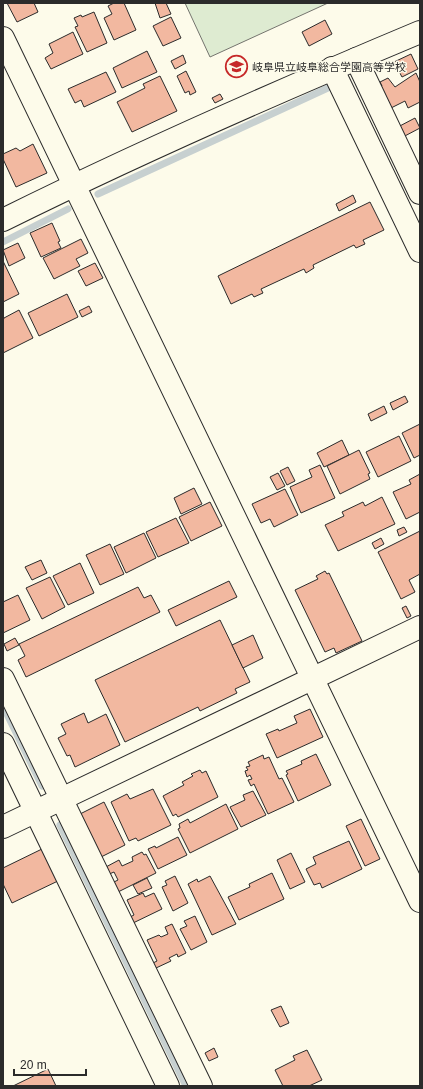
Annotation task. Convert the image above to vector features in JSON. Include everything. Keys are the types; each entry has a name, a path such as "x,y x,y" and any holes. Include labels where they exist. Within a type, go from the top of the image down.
{"street":[{"path":"3,220 73,185 332,68 420,32"},
{"path":"3,38 420,901"},
{"path":"356,59 420,193"},
{"path":"332,68 420,251"},
{"path":"3,827 420,626"},
{"path":"3,679 201,1086"},
{"path":"3,744 168,1086"}],"green space":[{"path":"185,3 328,3 210,57"}],"building":[{"path":"7,3 34,3 38,12 17,22"},
{"path":"114,3 124,3 136,30 114,40 104,18 112,14 108,6"},
{"path":"155,3 166,3 171,14 160,18"},
{"path":"94,12 107,43 87,52 75,27 78,26 74,18 81,15 82,17"},
{"path":"171,17 181,38 163,46 153,26"},
{"path":"325,20 332,34 309,46 302,32"},
{"path":"73,32 83,54 51,69 45,58 53,53 49,44"},
{"path":"147,51 157,72 122,88 113,68"},
{"path":"411,54 418,69 402,77 394,62"},
{"path":"183,55 186,63 175,69 171,61"},
{"path":"186,71 196,92 190,95 189,91 185,93 177,76"},
{"path":"106,72 116,92 84,107 81,100 75,103 68,89"},
{"path":"416,73 420,82 420,102 408,108 405,101 389,109 379,87 382,86 380,82 388,78 395,87"},
{"path":"160,76 177,111 132,132 117,102 145,88 143,84"},
{"path":"220,94 223,99 215,103 212,98"},
{"path":"415,118 420,128 401,138 396,128"},
{"path":"33,144 47,173 16,187 3,159 3,154 16,148 20,151"},
{"path":"353,195 356,202 339,211 336,204"},
{"path":"370,202 384,230 363,240 365,244 356,248 354,245 313,265 314,268 306,273 304,269 261,289 263,293 254,297 252,294 231,304 218,276"},
{"path":"52,223 60,241 58,242 61,248 41,257 30,233"},
{"path":"81,239 88,253 76,259 80,266 54,279 43,258"},
{"path":"18,243 25,258 9,266 3,250"},
{"path":"3,261 19,294 3,302"},
{"path":"95,263 103,278 86,286 78,271"},
{"path":"67,294 78,317 39,336 28,313"},
{"path":"89,306 92,312 82,317 79,311"},
{"path":"19,310 33,338 3,353 3,320"},
{"path":"405,396 408,402 393,410 390,403"},
{"path":"384,406 387,413 371,421 368,414"},
{"path":"420,424 420,455 414,458 402,433"},
{"path":"399,436 411,461 378,477 366,452"},
{"path":"342,440 349,455 324,467 317,453"},
{"path":"359,450 370,473 368,474 370,479 340,494 327,466"},
{"path":"320,465 335,498 301,513 290,487 312,477 309,470"},
{"path":"288,467 295,481 287,485 280,471"},
{"path":"278,473 285,486 277,490 270,477"},
{"path":"420,474 420,512 406,519 393,492 411,484 409,480"},
{"path":"194,488 202,504 181,514 174,498"},
{"path":"285,489 298,515 274,527 270,519 261,523 252,504"},
{"path":"382,497 395,524 338,551 325,525 344,516 342,512 363,502 365,506"},
{"path":"210,502 222,526 191,541 179,517"},
{"path":"176,518 189,543 158,557 146,532"},
{"path":"404,527 407,532 399,536 397,530"},
{"path":"420,531 420,574 409,580 415,592 401,599 378,552"},
{"path":"144,533 156,558 126,573 114,547"},
{"path":"381,538 384,544 375,549 372,543"},
{"path":"110,544 124,574 100,585 86,555"},
{"path":"41,560 47,573 32,580 25,567"},
{"path":"80,563 94,593 68,605 53,576"},
{"path":"325,571 327,574 329,573 362,641 336,653 334,648 325,652 295,590 318,579 316,576"},
{"path":"50,577 65,607 42,619 26,588"},
{"path":"229,581 237,597 176,626 168,610"},
{"path":"138,587 144,598 151,595 160,612 26,677 18,660 25,656 19,644"},
{"path":"18,595 30,620 3,633 3,602"},
{"path":"406,606 411,616 407,618 402,608"},
{"path":"220,620 250,682 235,689 237,693 200,711 198,707 125,742 95,680"},
{"path":"253,635 263,658 243,668 232,645"},
{"path":"15,638 19,645 7,651 4,644"},
{"path":"310,709 323,737 277,758 266,734 278,729 279,731 297,723 294,716"},
{"path":"84,713 88,723 106,714 120,745 75,767 70,755 67,756 58,738 66,734 61,724"},
{"path":"316,754 331,785 298,801 286,775 288,774 286,771 302,764 301,761"},
{"path":"263,755 264,759 269,757 279,779 282,778 294,802 268,814 254,784 251,786 248,780 252,779 250,775 247,777 245,771 248,770 246,767 250,766 248,762"},
{"path":"200,770 202,773 206,771 218,797 178,817 176,814 173,816 163,796 184,785 182,782 193,776 191,774"},
{"path":"153,789 171,825 138,841 136,838 129,841 111,802 127,794 130,799"},
{"path":"253,791 266,815 241,827 230,807 245,800 243,795"},
{"path":"104,802 125,845 99,858 78,815"},
{"path":"226,804 238,829 190,853 178,829 180,828 179,824 188,819 190,823"},
{"path":"361,819 380,859 365,866 346,826"},
{"path":"178,837 187,855 158,869 148,849 155,846 156,848"},
{"path":"349,841 362,869 322,888 320,883 314,885 306,869 316,864 313,857"},
{"path":"44,848 60,880 12,903 3,884 3,868"},
{"path":"142,852 144,855 146,854 156,873 118,892 114,882 118,880 114,872 107,875 104,868 119,860 122,866 133,861 132,857"},
{"path":"291,853 305,882 290,889 277,860"},
{"path":"272,873 284,899 239,920 228,897 250,887 249,884"},
{"path":"175,876 188,903 173,911 162,887 167,885 165,881"},
{"path":"210,876 236,924 212,935 188,884 197,879 198,882"},
{"path":"147,878 152,888 138,894 133,885"},
{"path":"143,893 145,897 154,893 162,909 131,924 128,918 134,915 127,900"},
{"path":"195,916 207,942 191,950 180,929 187,926 184,921"},
{"path":"172,924 186,953 178,957 177,954 169,958 171,961 156,968 153,963 157,961 147,940 159,935 161,937 168,934 165,927"},
{"path":"281,1006 289,1023 280,1027 271,1010"},
{"path":"214,1048 218,1057 209,1061 205,1053"},
{"path":"307,1050 322,1080 309,1086 283,1086 275,1070 295,1060 293,1056"},
{"path":"48,1069 56,1086 13,1086"}],"waterway":[{"path":"98,194 330,87"},
{"path":"3,242 68,209"},
{"path":"3,706 42,786"},
{"path":"60,825 186,1086"}],"place":[{"name":"岐阜県立岐阜総合学園高等学校","path":"236,67"}]}
